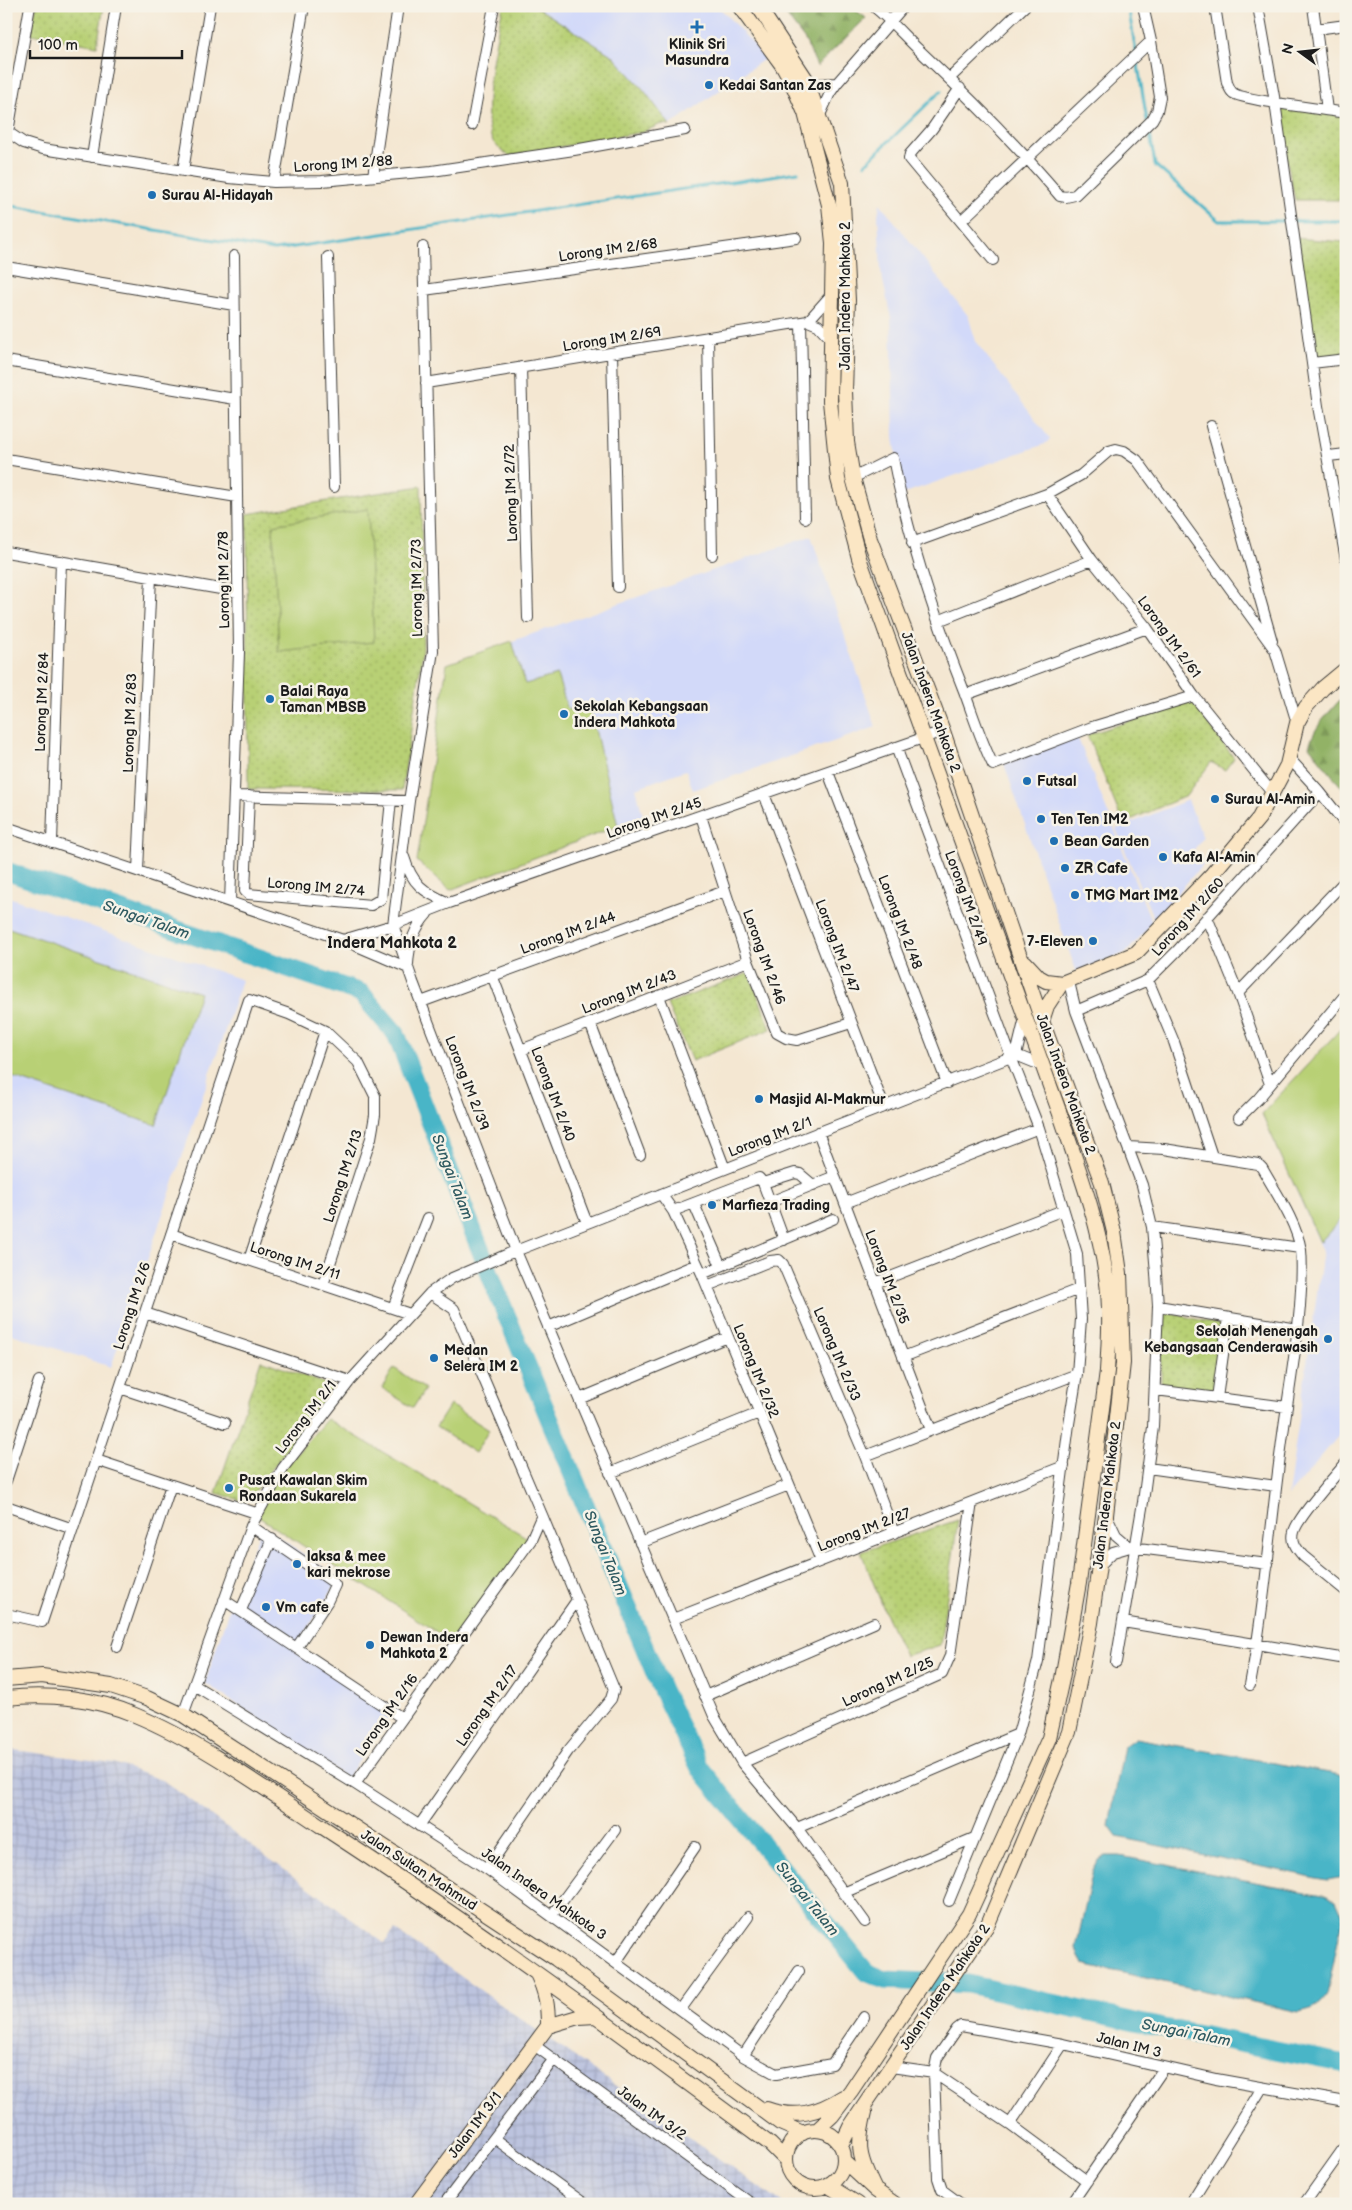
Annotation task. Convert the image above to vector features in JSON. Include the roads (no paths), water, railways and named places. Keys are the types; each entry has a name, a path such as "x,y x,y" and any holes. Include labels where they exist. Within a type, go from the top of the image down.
{"street":[{"path":"7,132 30,6"},
{"path":"92,157 116,6"},
{"path":"183,171 210,6"},
{"path":"274,182 304,6"},
{"path":"373,176 398,6"},
{"path":"472,125 494,6"},
{"name":"Jalan Indera Mahkota 2","path":"739,6 782,65 792,83 805,114 829,205 833,242 830,401 838,478 846,516 1084,1187 1107,1277 1109,1340 1107,1371 1079,1583 1062,1679 1049,1738 969,1914 851,2091 832,2116 817,2130"},
{"name":"Jalan Indera Mahkota 2","path":"758,6 806,79 842,183 845,211 848,300 845,407 847,442 853,478 870,539 943,731 1042,1021 1102,1183 1114,1232 1120,1273 1122,1314 1123,1363 1106,1515 1091,1623 1069,1732 988,1924 850,2127 841,2146"},
{"path":"873,6 892,20 960,88 1028,158 1060,196 1066,197 1075,195 1152,120 1157,111 1160,97 1143,6"},
{"path":"820,115 837,83 904,6"},
{"path":"950,78 1025,6"},
{"path":"1215,6 1227,83 1232,93 1241,98 1346,113"},
{"path":"1258,6 1275,102 1318,406 1342,522 1343,547 1346,560"},
{"path":"1313,6 1327,110"},
{"path":"1316,29 1346,25"},
{"path":"961,221 1150,43"},
{"path":"806,79 816,84 837,83"},
{"path":"960,88 932,128 910,154 909,159 993,260"},
{"name":"Lorong IM 2/88","path":"7,132 24,143 37,147 183,171 274,182 322,181 432,171 574,150 685,130"},
{"name":"Lorong IM 2/68","path":"424,290 796,238"},
{"name":"Lorong IM 2/73","path":"393,925 409,801 433,651 423,247"},
{"name":"Lorong IM 2/78","path":"230,902 239,652 234,256"},
{"path":"328,257 334,487"},
{"path":"6,267 234,305"},
{"path":"805,518 805,322 832,293"},
{"path":"805,322 818,325 831,340"},
{"name":"Lorong IM 2/69","path":"426,383 805,322"},
{"path":"708,337 712,555"},
{"path":"612,353 618,587"},
{"path":"1312,363 1346,359"},
{"path":"6,360 236,399"},
{"name":"Lorong IM 2/72","path":"521,367 528,618"},
{"path":"1211,426 1297,723"},
{"path":"912,544 1047,494 1082,475 1109,451 1116,449 1124,451 1137,460 1275,650"},
{"path":"1328,456 1346,454"},
{"path":"853,478 893,458 912,544 965,695 993,765 1092,727 1194,696"},
{"path":"6,459 237,497"},
{"name":"Lorong IM 2/61","path":"1047,494 1092,560 1147,628 1194,696 1273,794"},
{"path":"6,552 238,592"},
{"path":"938,621 1092,560"},
{"name":"Lorong IM 2/84","path":"52,843 61,561"},
{"name":"Lorong IM 2/83","path":"138,871 151,577"},
{"path":"965,695 1147,628"},
{"path":"1021,957 1039,977 1046,981 1065,983 1136,953 1212,874 1259,818 1273,794 1289,758 1297,723 1313,699 1346,669"},
{"name":"Lorong IM 2/45","path":"343,940 393,925 449,903 943,731"},
{"name":"Lorong IM 2/49","path":"896,748 1040,1128 1077,1254 1079,1290 1080,1345 1077,1374 1038,1661 1018,1734 949,1901"},
{"path":"1289,758 1320,792 1346,825"},
{"name":"Lorong IM 2/48","path":"828,772 946,1082"},
{"name":"Lorong IM 2/60","path":"1076,1011 1148,980 1207,918 1320,792"},
{"name":"Lorong IM 2/47","path":"764,794 884,1107"},
{"path":"234,796 409,801"},
{"name":"Lorong IM 2/74","path":"249,796 245,891 248,894 371,905 381,899 390,800"},
{"name":"Lorong IM 2/46","path":"701,816 748,961 777,1033 786,1038 797,1040 852,1023"},
{"path":"6,828 343,940 408,968 408,954 415,930 430,911"},
{"path":"402,854 413,880 428,893 449,903"},
{"path":"1238,993 1346,880"},
{"name":"Lorong IM 2/44","path":"421,1002 725,891"},
{"path":"1207,918 1238,993 1270,1084"},
{"name":"Lorong IM 2/39","path":"393,925 512,1252 548,1327 724,1735 742,1763 797,1828 865,1922"},
{"name":"Lorong IM 2/43","path":"521,1050 748,961"},
{"name":"Lorong IM 2/40","path":"492,975 587,1223"},
{"path":"1148,980 1174,1042 1212,1156"},
{"path":"1065,983 1142,1185 1152,1227 1158,1306 1156,1390 1148,1468 1133,1547 1116,1662"},
{"path":"1042,1021 1047,1006 1065,983"},
{"path":"1239,1118 1346,994"},
{"path":"659,996 726,1169"},
{"name":"Lorong IM 2/13","path":"248,1000 289,1014 325,1031 358,1062 375,1096 375,1115 371,1138 322,1285"},
{"name":"Lorong IM 2/6","path":"6,1614 42,1622 248,1000"},
{"path":"1025,1018 1013,1056 1042,1066"},
{"path":"590,1023 640,1155"},
{"path":"249,1260 325,1031"},
{"name":"Lorong IM 2/1","path":"182,1715 256,1513 283,1468 350,1382 430,1293 452,1278 512,1252 1013,1056"},
{"path":"845,1203 1040,1128"},
{"name":"Lorong IM 2/35","path":"818,1132 931,1430"},
{"path":"1128,1147 1164,1149 1252,1162 1262,1168 1297,1234 1303,1269 1298,1328 1276,1486 1258,1644 1250,1685"},
{"path":"763,1183 795,1173 800,1174 813,1185"},
{"path":"770,1202 835,1176"},
{"path":"673,1211 758,1178 763,1183 784,1240"},
{"path":"1084,1187 1095,1188 1102,1183"},
{"name":"Lorong IM 2/32","path":"661,1194 673,1211 702,1274 821,1561"},
{"path":"694,1204 721,1266"},
{"path":"875,1283 1063,1210"},
{"path":"393,1308 428,1218"},
{"path":"702,1274 833,1219"},
{"path":"1152,1227 1300,1248"},
{"name":"Lorong IM 2/11","path":"171,1234 410,1314"},
{"name":"Lorong IM 2/33","path":"707,1286 770,1260 779,1260 783,1264 865,1456 894,1533"},
{"path":"548,1327 697,1264"},
{"path":"903,1357 1079,1290"},
{"path":"430,1293 454,1309 614,1686 611,1698 568,1752 487,1869"},
{"path":"1158,1306 1298,1328"},
{"path":"145,1313 350,1382"},
{"path":"1217,1398 1228,1318"},
{"path":"579,1399 728,1337"},
{"path":"865,1456 1077,1374"},
{"path":"6,1481 39,1381"},
{"path":"120,1388 226,1423"},
{"path":"1156,1390 1287,1407"},
{"path":"610,1473 759,1413"},
{"path":"96,1460 256,1513"},
{"path":"1346,1463 1297,1524 1293,1538 1297,1550 1346,1590"},
{"name":"Lorong IM 2/27","path":"673,1619 1064,1466"},
{"path":"1148,1468 1276,1486"},
{"path":"117,1647 171,1485"},
{"path":"640,1543 789,1485"},
{"name":"Lorong IM 2/25","path":"742,1763 942,1674 950,1656 972,1502"},
{"path":"6,1506 73,1528"},
{"path":"1106,1515 1116,1535 1133,1547"},
{"name":"Lorong IM 2/16","path":"355,1784 531,1540 542,1516"},
{"path":"251,1526 333,1582 334,1585 326,1602 298,1647"},
{"path":"241,1610 272,1539"},
{"path":"1098,1568 1113,1552 1133,1547 1268,1564"},
{"path":"224,1600 298,1647 402,1718"},
{"name":"Lorong IM 2/17","path":"419,1826 577,1600"},
{"path":"1123,1622 1346,1659"},
{"path":"706,1696 874,1623"},
{"name":"Jalan Sultan Mahmud","path":"6,1679 42,1676 111,1686 147,1698 182,1715 556,1960 780,2123 803,2133"},
{"name":"Jalan Indera Mahkota 3","path":"194,1685 355,1784 487,1869 743,2056 776,2074 832,2064 864,2017"},
{"name":"Jalan Sultan Mahmud","path":"6,1698 57,1697 78,1700 133,1714 172,1732 410,1883 770,2144 786,2160"},
{"path":"797,1828 1018,1734"},
{"path":"552,1915 615,1830"},
{"path":"844,1892 974,1838"},
{"path":"616,1962 695,1847"},
{"path":"681,2009 748,1917"},
{"path":"743,2056 799,1971"},
{"path":"535,1972 546,1993 548,2026 578,2017 596,2016"},
{"name":"Jalan IM 3/1","path":"416,2204 548,2026"},
{"name":"Jalan IM 3","path":"934,2073 937,2058 961,2026 1063,2044 1164,2068 1262,2088 1346,2102"},
{"path":"1010,2124 1063,2044"},
{"name":"Jalan IM 3/2","path":"534,2045 752,2204"},
{"path":"444,2204 554,2059"},
{"path":"891,2066 934,2073 1010,2124 1087,2181"},
{"path":"1071,2204 1164,2068"},
{"path":"934,2073 938,2178 942,2190 961,2204"},
{"path":"1190,2204 1262,2088"},
{"path":"759,2106 796,2116 816,2112 851,2091"},
{"path":"868,2100 859,2136 860,2156 875,2190"},
{"path":"817,2130 835,2138 841,2146 844,2161 841,2171 827,2185 809,2187 800,2184 793,2178 786,2160 790,2144 803,2133 817,2130"},
{"path":"494,2138 585,2204"},
{"path":"1304,2204 1346,2145"},
{"path":"844,2161 875,2190 895,2204"},
{"path":"827,2185 858,2204"}],"water":[{"path":"1135,1738 1346,1776 1346,1865 1344,1877 1327,1880 1117,1837 1109,1826 1124,1746"},
{"path":"1105,1856 1120,1856 1327,1896 1336,1900 1343,1916 1327,1995 1315,2007 1298,2012 1083,1964 1076,1948 1093,1870 1098,1861"}],"waterway":[{"path":"1128,6 1136,52"},
{"path":"1137,59 1147,121"},
{"path":"865,164 941,91"},
{"path":"1149,128 1155,165 1219,221 1346,221"},
{"path":"6,205 274,250 798,172"},
{"name":"Sungai Talam","path":"6,871 361,993 396,1034 498,1295 662,1690 700,1768 866,1972 885,1980 968,1984 1144,2024 1346,2064"}],"place":[{"name":"Klinik Sri Masundra","path":"697,27"},
{"name":"Kedai Santan Zas","path":"709,85"},
{"name":"Surau Al-Hidayah","path":"152,195"},
{"name":"Balai Raya Taman MBSB","path":"270,699"},
{"name":"Sekolah Kebangsaan Indera Mahkota","path":"564,714"},
{"name":"Futsal","path":"1027,781"},
{"name":"Surau Al-Amin","path":"1215,799"},
{"name":"Ten Ten IM2","path":"1041,819"},
{"name":"Bean Garden","path":"1054,841"},
{"name":"Kafa Al-Amin","path":"1163,857"},
{"name":"ZR Cafe","path":"1065,868"},
{"name":"TMG Mart IM2","path":"1075,895"},
{"name":"7-Eleven","path":"1093,941"},
{"name":"Masjid Al-Makmur","path":"759,1099"},
{"name":"Marfieza Trading","path":"712,1205"},
{"name":"Sekolah Menengah Kebangsaan Cenderawasih","path":"1328,1339"},
{"name":"Medan Selera IM 2","path":"434,1358"},
{"name":"Pusat Kawalan Skim Rondaan Sukarela","path":"229,1488"},
{"name":"laksa & mee kari mekrose","path":"297,1564"},
{"name":"Vm cafe","path":"266,1607"},
{"name":"Dewan Indera Mahkota 2","path":"370,1645"}],"district":[{"name":"Indera Mahkota 2","path":"392,943"}]}
